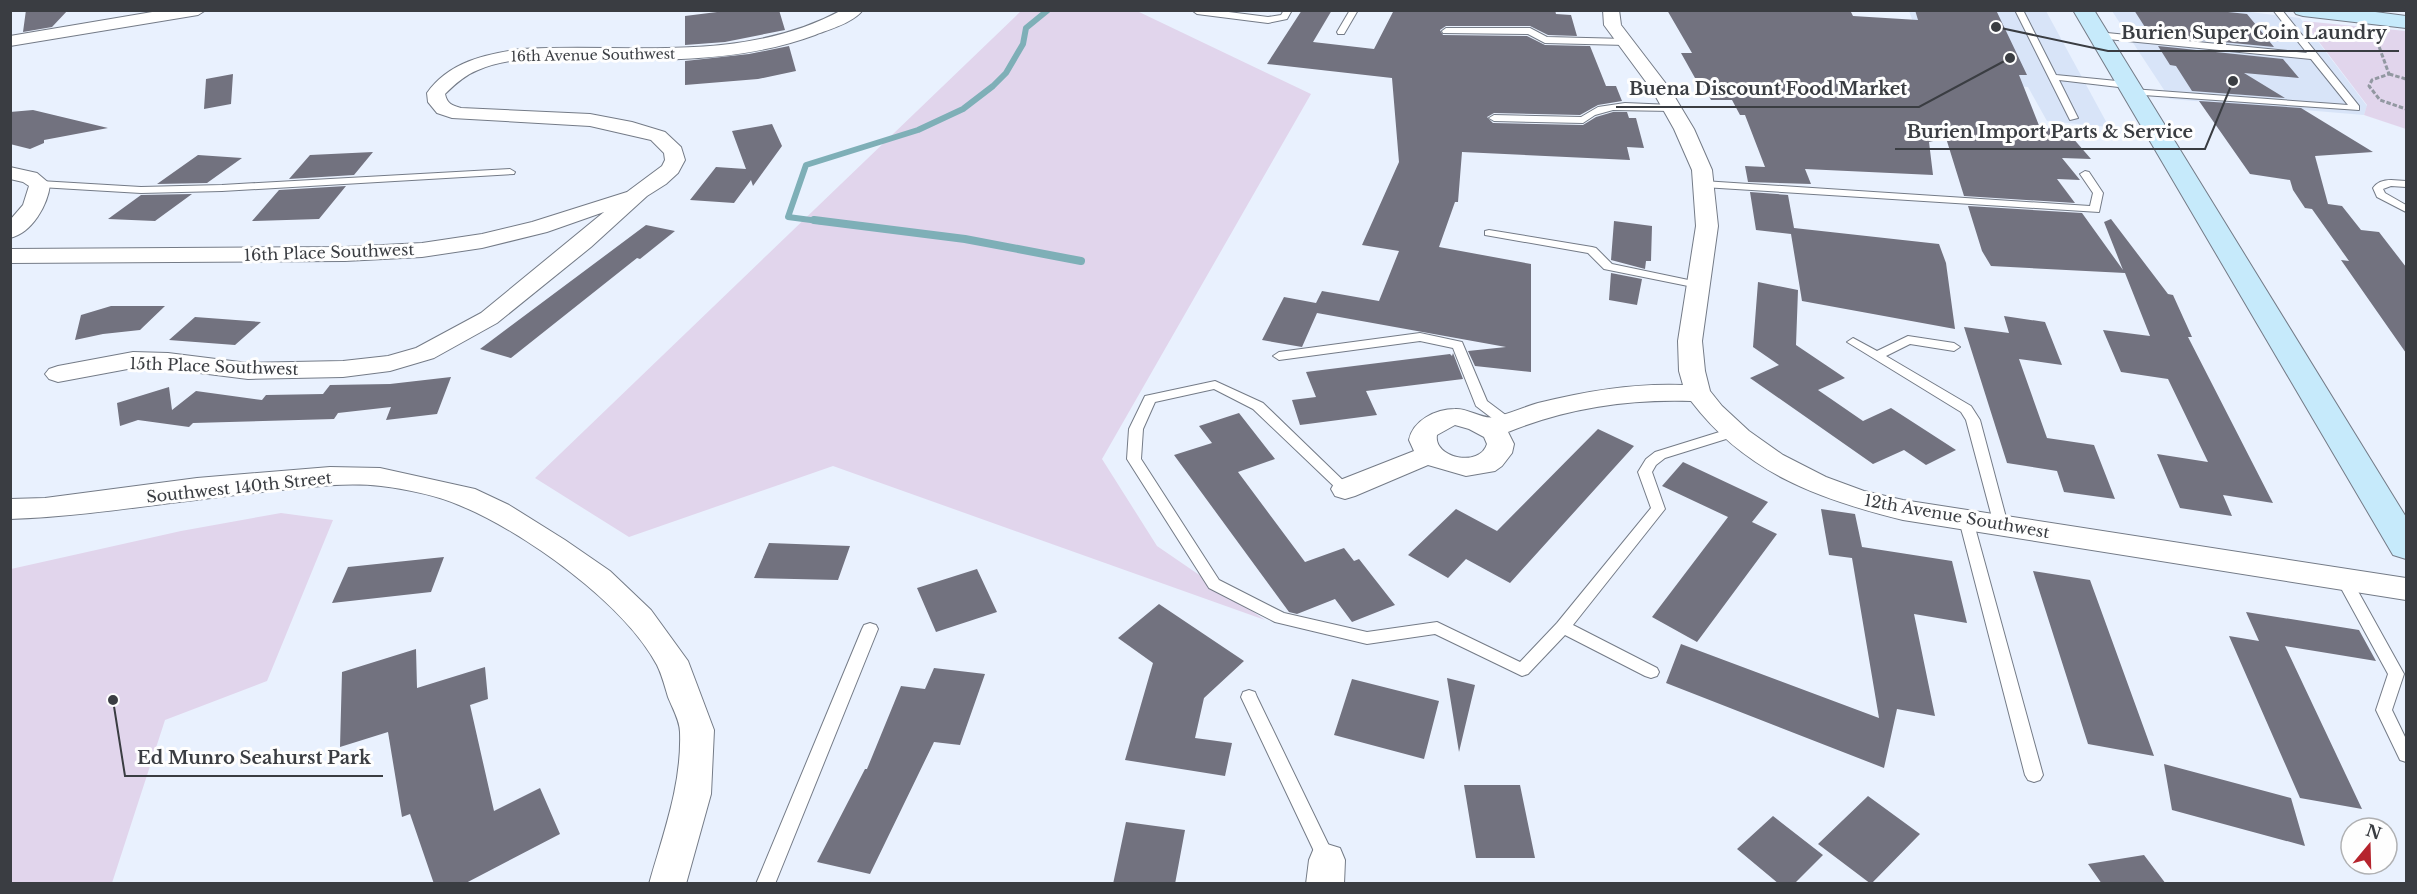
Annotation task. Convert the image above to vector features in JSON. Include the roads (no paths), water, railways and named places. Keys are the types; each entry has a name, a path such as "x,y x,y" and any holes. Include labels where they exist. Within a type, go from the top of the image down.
{"main road":[{"path":"2083,10 2398,518 2406,546"},
{"path":"2303,10 2348,13 2406,22"}],"street":[{"path":"10,41 198,10"},
{"name":"16th Avenue Southwest","path":"640,192 659,180 671,169 675,160 674,151 658,136 632,128 590,120 459,114 444,109 437,102 436,93 450,77 498,58 544,54 717,51 790,38 828,24 855,10"},
{"name":"12th Avenue Southwest","path":"1611,10 1613,25 1661,89 1684,129 1702,170 1707,226 1690,341 1692,371 1698,393 1713,412 1734,432 1773,461 1816,484 1858,499 1903,510 2406,589"},
{"path":"10,173 30,177 40,184 39,199 28,215 10,232"},
{"name":"16th Place Southwest","path":"10,256 345,254 422,249 482,241 539,227 640,192"},
{"name":"15th Place Southwest","path":"58,374 133,360 168,361 248,371 343,369 390,363 425,352 489,318 583,242 640,192"},
{"path":"1498,425 1497,437 1500,445 1498,453 1491,460 1480,465 1454,465 1431,454 1423,438 1426,430 1443,419 1468,419 1498,425 1598,396 1661,391 1698,393"},
{"path":"1345,489 1431,454"},
{"name":"Southwest 140th Street","path":"10,509 45,508 197,488 330,476 380,477 416,484 465,496 499,512 555,547 599,579 640,618 672,661 697,730 693,794 667,884"}],"lane":[{"path":"1197,11 1268,20 1284,17 1288,10"},
{"path":"1341,32 1354,10"},
{"path":"2019,10 2073,118"},
{"path":"2054,77 2130,88 2356,108 2277,10"},
{"path":"1446,31 1530,31 1545,40 1626,42"},
{"path":"2097,35 2313,56"},
{"path":"1494,118 1583,120 1589,113 1611,107 1672,108"},
{"path":"40,184 141,190 222,188 510,172"},
{"path":"1703,184 2095,210 2098,193 2085,174"},
{"path":"2406,184 2381,184 2378,188 2381,195 2406,209"},
{"path":"1489,233 1592,250 1608,267 1698,285"},
{"path":"1279,356 1420,337 1458,345 1481,404 1498,425"},
{"path":"1877,356 1908,340 1954,347"},
{"path":"1853,342 1966,409 1973,420 2001,525"},
{"path":"1345,489 1258,406 1215,386 1150,399 1137,429 1134,459 1214,584 1280,618 1367,638 1437,628 1522,670 1563,627 1658,509 1645,472 1650,462 1660,455 1734,432"},
{"path":"1966,520 2034,775"},
{"path":"2344,579 2396,674 2384,710 2406,755"},
{"path":"1563,627 1651,672"},
{"path":"765,884 870,629"},
{"path":"1249,697 1326,872"}],"waterway":[{"path":"826,222 788,217 806,165 918,130 963,109 1006,73 1023,44 1026,28 1048,10"},
{"path":"814,220 965,239 1081,261"}],"place":[{"name":"Burien Super Coin Laundry","path":"1996,27"},
{"name":"Buena Discount Food Market","path":"2010,58"},
{"name":"Burien Import Parts & Service","path":"2233,81"},
{"name":"Ed Munro Seahurst Park","path":"113,700"}]}
